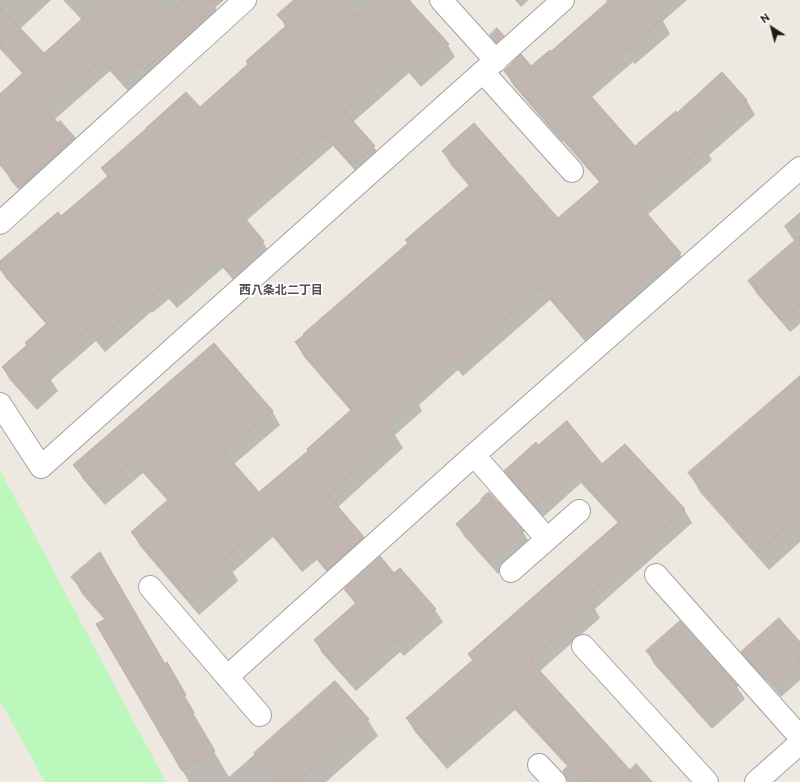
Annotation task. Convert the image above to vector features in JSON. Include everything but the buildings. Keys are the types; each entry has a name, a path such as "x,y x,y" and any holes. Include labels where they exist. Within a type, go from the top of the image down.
{"street":[{"path":"0,223 245,0"},
{"path":"441,0 490,66 572,171"},
{"path":"0,404 41,467 563,0"},
{"path":"227,677 474,455 800,168"},
{"path":"474,455 547,539"},
{"path":"511,571 579,511"},
{"path":"656,576 800,737"},
{"path":"150,587 260,715"},
{"path":"583,646 707,782"},
{"path":"756,782 800,743"},
{"path":"540,765 555,782"}],"green space":[{"path":"0,470 166,782 45,782 0,701"}],"district":[{"name":"西八条北二丁目","path":"281,290"}]}
